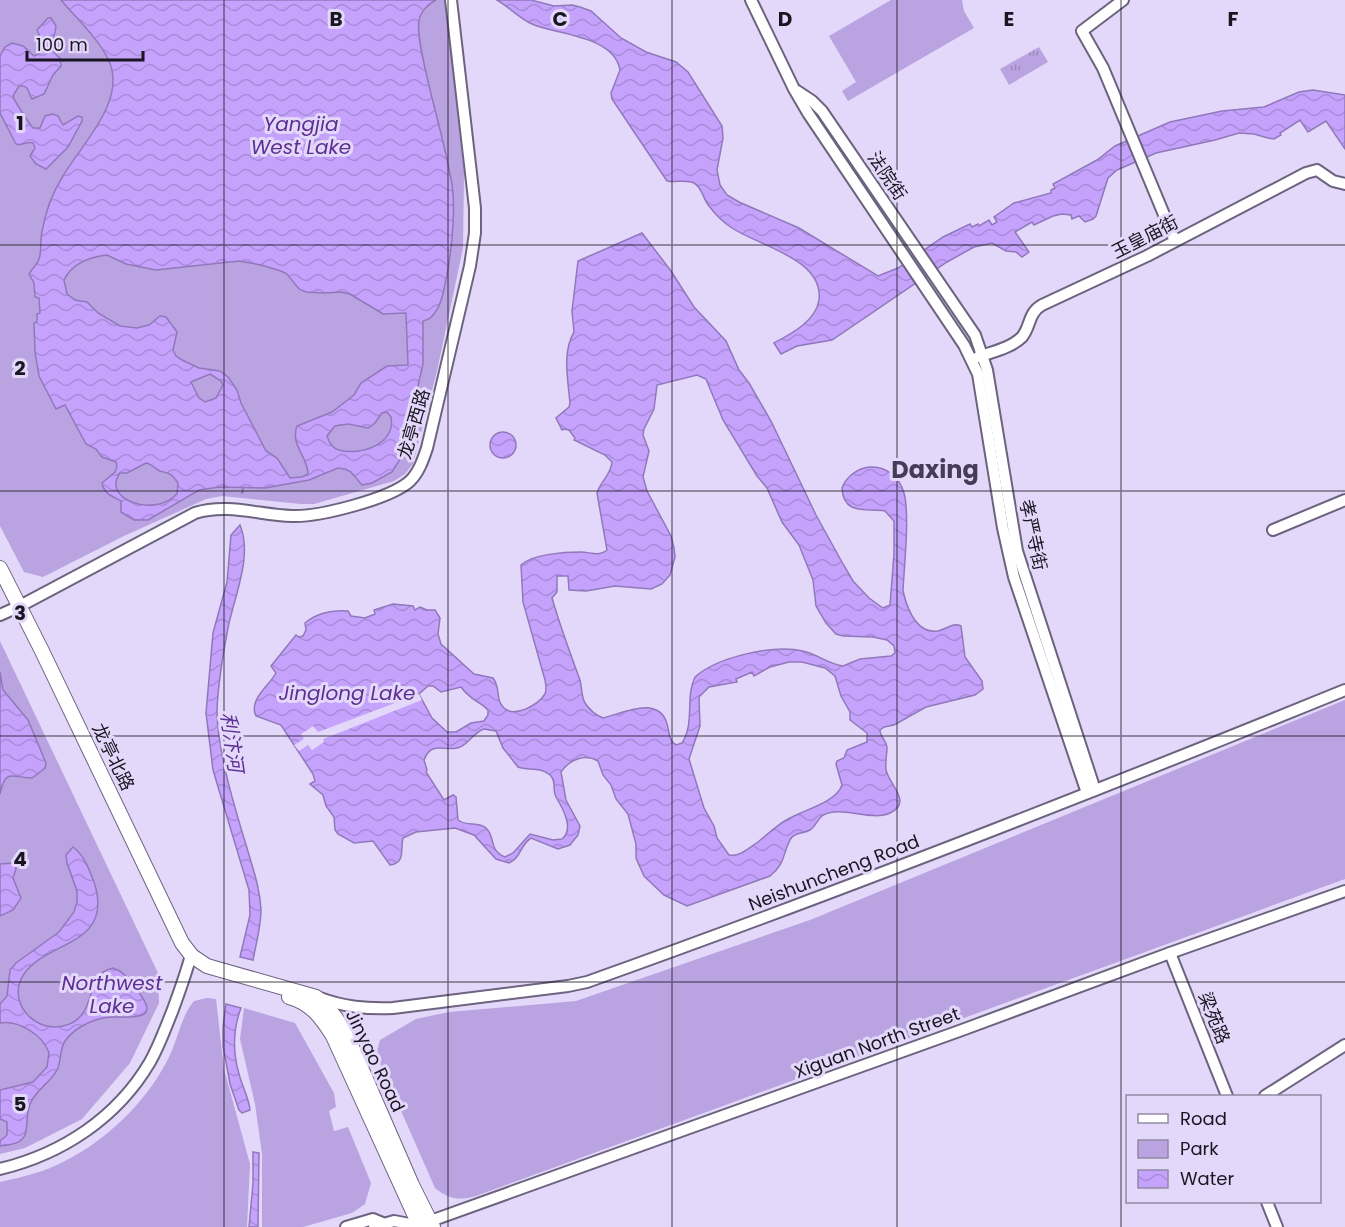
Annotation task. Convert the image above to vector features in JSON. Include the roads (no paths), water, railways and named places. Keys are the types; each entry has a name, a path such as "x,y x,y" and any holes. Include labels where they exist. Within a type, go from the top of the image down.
{"main road":[{"name":"龙亭北路","path":"0,567 11,610"},
{"name":"龙亭北路","path":"0,586 170,939 180,955 192,959"},
{"path":"192,959 216,969 316,997"},
{"name":"Jinyao Road","path":"192,959 204,974 301,1001 320,1016 338,1046 424,1226"},
{"name":"Jinyao Road","path":"316,997 336,1018 349,1040 412,1185 424,1226"}],"street":[{"name":"法院街","path":"751,0 794,89 815,124 931,296"},
{"path":"1123,0 1082,31 1103,68 1175,241"},
{"name":"龙亭西路","path":"11,610 195,513 221,508 292,516 320,514 389,494 416,475 428,448 471,266 475,233 475,208 451,4"},
{"name":"法院街","path":"794,89 822,111 944,290"},
{"name":"玉皇庙街","path":"977,357 1004,348 1021,337 1036,308 1312,171 1319,171 1329,179 1345,184"},
{"name":"孝严寺街","path":"944,290 975,335 980,387 1003,528 1014,577 1091,792"},
{"name":"孝严寺街","path":"931,296 977,357"},
{"path":"1273,530 1345,500"},
{"name":"Neishuncheng Road","path":"316,997 346,1006 367,1009 393,1008 579,984 879,874 1345,690"},
{"name":"Xiguan North Street","path":"346,1227 373,1219 380,1225 394,1221 424,1226 1170,953 1344,894"},
{"name":"梁苑路","path":"1170,953 1227,1095"},
{"path":"0,1169 36,1158 65,1145 100,1121 120,1103 138,1081 159,1046 192,959"},
{"path":"1267,1095 1345,1045"},
{"path":"1267,1203 1277,1227"}],"water":[{"name":"Yangjia West Lake","path":"61,0 436,0 423,11 420,18 419,37 451,179 452,234 442,298 435,313 428,320 423,321 423,364 402,456 392,472 372,483 362,485 351,472 338,468 309,480 265,488 219,487 199,490 148,520 134,520 121,512 121,501 105,490 102,483 115,472 116,462 102,457 96,449 86,444 65,405 56,409 39,376 35,352 34,323 37,322 37,314 40,313 39,298 35,297 34,283 29,274 40,256 45,217 59,182 100,122 112,91 113,76 105,53","holes":["107,255 126,264 156,270 239,261 261,265 287,274 299,289 306,292 341,292 350,294 383,314 406,313 408,365 387,366 361,383 354,395 332,412 297,426 295,433 297,445 308,474 290,478 277,458 266,451 241,403 237,390 228,377 220,371 199,368 176,356 173,350 177,332 166,317 160,316 149,325 137,328 120,326 98,313 87,302 75,300 67,294 64,280 67,274 82,262","210,374 223,385 216,398 205,402 199,398 191,382","387,412 391,417 391,426 383,441 375,446 348,451 335,448 329,441 327,436 335,426 348,424 368,428 382,413","146,463 174,477 178,483 177,494 155,505 132,502 123,497 116,482 120,473 127,473"]},
{"path":"497,0 531,0 554,6 580,7 591,11 621,38 646,52 676,62 688,72 722,126 723,138 717,170 720,185 727,195 799,228 878,276 898,268 943,237 970,224 972,227 978,224 979,226 989,220 992,225 997,222 994,217 1014,203 1051,193 1051,190 1055,188 1053,184 1097,160 1115,146 1170,122 1222,111 1264,107 1299,92 1313,90 1345,95 1345,149 1326,121 1308,132 1300,120 1274,139 1239,133 1156,153 1117,170 1108,178 1093,219 1085,222 1079,216 1072,219 1071,215 1062,214 1034,225 1032,222 1015,232 1029,252 1022,257 1016,252 1006,251 992,243 974,247 947,262 832,340 797,346 781,354 774,343 802,326 817,308 818,286 811,274 788,255 729,226 711,209 699,187 694,183 667,181 612,99 611,93 620,70 615,58 607,50 583,38 532,24"},
{"path":"48,18 51,18 56,26 52,47 60,58 61,66 53,75 44,94 32,99 27,88 19,86 13,96 33,128 40,128 45,116 53,114 58,116 63,125 78,116 82,117 82,121 68,147 46,169 36,164 30,156 35,148 33,143 16,144 0,113 0,56 5,47 12,43 23,46 34,56 41,53 45,47 37,30"},
{"name":"Jinglong Lake","path":"642,233 671,271 694,307 726,341 739,370 771,421 816,515 843,564 853,581 869,598 883,608 890,605 894,521 885,511 852,507 843,497 842,488 853,474 870,467 887,471 896,478 904,493 906,503 907,528 903,591 907,605 918,624 930,631 938,631 955,625 961,626 965,657 982,681 983,689 975,695 926,707 880,730 887,747 886,770 900,799 897,809 874,816 837,812 822,816 810,830 792,837 781,863 770,876 687,906 664,895 644,876 636,858 636,844 628,814 616,799 598,761 588,758 578,759 568,764 561,772 566,800 580,826 578,835 570,845 558,849 531,838 516,858 509,863 496,859 474,835 455,828 416,832 403,838 400,858 395,864 390,865 373,841 354,843 338,834 335,830 334,817 326,806 323,795 310,784 315,781 313,774 281,725 256,716 254,710 260,693 276,673 271,666 296,635 303,636 306,630 305,623 325,613 336,611 348,611 351,616 365,618 375,614 374,610 393,604 413,606 415,610 420,607 435,610 440,618 438,634 441,644 474,674 493,678 501,705 509,711 526,709 545,694 545,680 523,602 521,565 533,558 549,554 581,552 598,554 607,550 597,493 610,471 612,462 605,455 574,440 569,430 562,430 556,418 569,407 570,403 567,357 574,332 572,311 578,261","holes":["697,375 706,379 723,420 757,476 767,488 782,522 799,545 813,580 816,606 826,623 836,634 843,636 887,640 894,646 895,653 891,656 860,659 843,666 833,664 813,654 791,649 762,651 731,658 695,677 686,735 682,743 676,745 670,739 663,715 656,710 639,708 603,718 588,707 552,598 557,592 557,576 568,576 569,590 586,591 615,586 651,589 662,584 670,575 675,557 671,536 647,491 643,477 649,451 643,435 654,409 657,385","789,662 802,662 825,668 835,676 841,696 850,712 850,720 867,733 867,742 847,750 844,758 837,761 842,785 833,797 784,821 744,852 729,855 717,838 714,826 704,808 689,759 700,726 699,697 709,687 737,682 736,679 752,672 754,676 770,667","428,686 433,686 441,692 461,687 488,710 488,715 484,721 471,723 456,732 447,732 432,718 419,694","484,729 496,731 503,748 518,767 546,772 552,777 555,794 567,824 566,835 562,839 553,840 530,834 513,853 505,857 496,851 486,828 458,820 456,797 453,795 444,800 426,772 424,760 427,754 434,749 461,747"]},
{"path":"503,432 512,436 516,445 512,454 503,458 494,454 490,445 494,436"},
{"path":"240,525 243,537 243,563 226,638 217,710 220,743 228,779 259,894 261,916 253,960 240,957 250,915 249,890 213,770 206,713 213,633 227,582 231,535"},
{"path":"0,672 3,690 28,720 46,763 45,768 32,778 7,777 0,794"},
{"name":"Northwest Lake","path":"73,847 83,858 94,882 98,903 95,919 76,939 34,963 24,974 19,984 18,994 21,1004 33,1019 42,1024 52,1027 63,1026 82,1014 97,978 103,972 113,968 129,980 145,1001 147,1009 144,1014 138,1016 112,1017 94,1021 68,1037 63,1044 58,1068 30,1104 24,1138 12,1145 0,1146 0,1141 7,1135 7,1122 0,1119 0,1090 33,1082 47,1067 49,1053 41,1040 29,1030 15,1024 0,1023 0,1004 7,996 10,970 16,963 59,932 74,912 77,891 66,855"},
{"path":"14,863 16,869 13,878 21,898 13,910 0,916 0,864"},
{"path":"226,1004 241,1008 236,1024 235,1049 239,1074 250,1110 242,1113 230,1084 223,1046"},
{"path":"253,1152 259,1153 258,1227 249,1227"}],"waterway":[{"path":"242,493 243,489"}],"district":[{"name":"Daxing","path":"935,470"}],"water label":[{"name":"利汴河","path":"232,742"}]}
